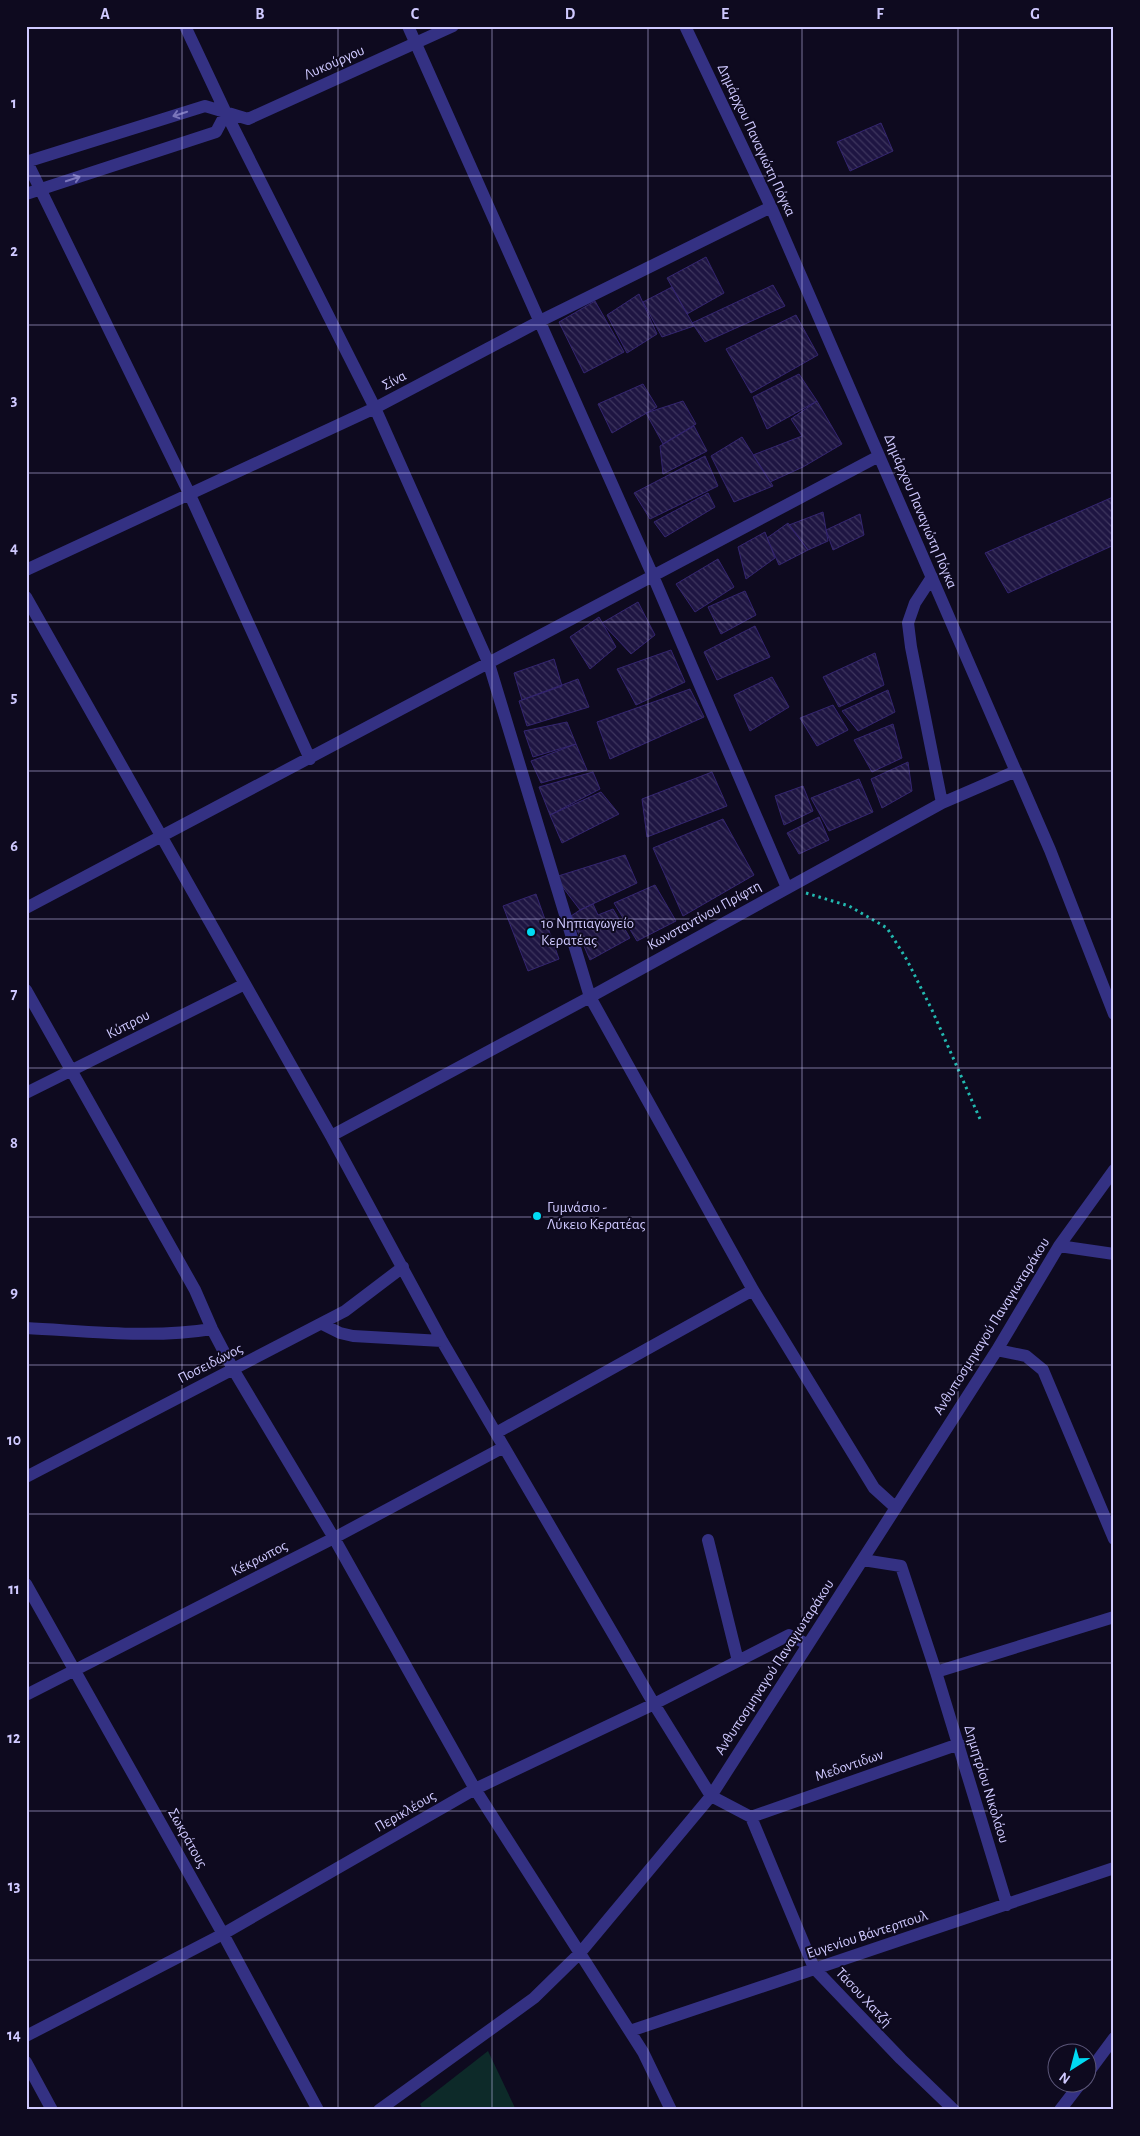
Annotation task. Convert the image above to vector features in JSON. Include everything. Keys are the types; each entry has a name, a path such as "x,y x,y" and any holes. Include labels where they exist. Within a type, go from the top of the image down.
{"street":[{"path":"185,26 226,114 375,408 489,664 590,997 753,1290 874,1488 896,1508"},
{"path":"408,26 653,576 787,888"},
{"name":"Λυκούργου","path":"27,161 205,106 226,114 248,119 453,26"},
{"name":"Δημάρχου Παναγιώτη Πόγκα","path":"685,26 771,207 932,577 1050,850 1114,1014"},
{"path":"26,194 216,132 226,114"},
{"path":"27,161 190,495 310,759"},
{"name":"Σίνα","path":"26,570 375,408 540,321 771,207"},
{"path":"26,908 879,456"},
{"path":"932,577 915,602 908,623 911,647 942,803"},
{"path":"26,597 245,984 442,1340 654,1704 711,1796 750,1817"},
{"name":"Κωνσταντίνου Πρίφτη","path":"330,1136 590,997 942,803 1016,771"},
{"name":"Κύπρου","path":"26,1093 245,984"},
{"path":"26,990 195,1290 212,1330 233,1369 334,1538 475,1789 643,2052 671,2110"},
{"name":"Ανθυποσμηναγού Παναγιωταράκου","path":"379,2110 534,1998 580,1953 711,1796 807,1644 998,1350 1059,1246 1114,1170"},
{"path":"1059,1246 1114,1254"},
{"name":"Ποσειδώνος","path":"26,1477 322,1324 345,1311 403,1268"},
{"path":"496,1433 753,1290"},
{"path":"322,1324 340,1333 354,1336 442,1340"},
{"path":"26,1328 160,1334 212,1330"},
{"path":"998,1350 1026,1356 1043,1370 1114,1539"},
{"name":"Κέκρωπος","path":"26,1695 334,1538 504,1447"},
{"path":"708,1540 738,1661"},
{"name":"Δημητρίου Νικολάου","path":"863,1560 902,1566 959,1744 1007,1905"},
{"name":"Σωκράτους","path":"26,1584 224,1934 318,2110"},
{"path":"936,1672 1114,1617"},
{"name":"Περικλέους","path":"26,2036 224,1934 475,1789 654,1704 789,1635 807,1644"},
{"name":"Μεδοντιδων","path":"750,1817 959,1744"},
{"name":"Τάσου Χατζή","path":"750,1817 814,1968 901,2059 954,2110"},
{"name":"Ευγενίου Βάντερπουλ","path":"630,2031 1114,1868"},
{"path":"1098,2060 1114,2038"},
{"path":"26,2062 52,2110"},
{"path":"1060,2110 1072,2094"}],"path":[{"path":"787,888 849,906 887,928 907,960 980,1119"}],"green space":[{"path":"488,2051 516,2110 423,2110 420,2104"}],"building":[{"path":"881,123 893,151 850,171 837,142"},
{"path":"706,257 724,293 687,314 667,278"},
{"path":"773,285 785,306 705,342 692,323"},
{"path":"672,287 694,326 662,337 643,302"},
{"path":"639,294 657,334 627,353 607,315"},
{"path":"595,301 624,352 584,373 559,322"},
{"path":"796,315 818,355 751,393 726,349"},
{"path":"799,374 817,401 767,429 753,397"},
{"path":"643,384 657,407 612,433 598,404"},
{"path":"683,401 696,424 663,444 646,413"},
{"path":"817,401 842,444 803,467 770,482 753,455 802,436 791,419"},
{"path":"694,426 707,451 663,474 660,446"},
{"path":"742,437 773,486 734,502 711,456"},
{"path":"705,456 718,486 650,519 634,493"},
{"path":"708,493 715,507 665,537 654,522"},
{"path":"1113,497 1114,545 1008,593 985,553"},
{"path":"823,512 828,541 808,550 789,525"},
{"path":"860,514 864,535 833,550 826,530"},
{"path":"788,523 808,550 779,565 767,538"},
{"path":"765,532 775,558 746,579 738,547"},
{"path":"718,559 734,587 695,612 676,584"},
{"path":"745,591 756,615 721,634 708,607"},
{"path":"638,602 655,635 631,654 602,623"},
{"path":"599,617 616,647 590,669 570,637"},
{"path":"755,626 770,657 717,680 704,652"},
{"path":"671,650 685,682 636,705 617,669"},
{"path":"875,653 884,685 839,707 823,677"},
{"path":"554,659 562,686 522,700 514,673"},
{"path":"772,677 789,707 750,731 734,695"},
{"path":"578,679 589,707 527,726 519,701"},
{"path":"690,689 704,717 610,759 597,722"},
{"path":"888,690 895,712 858,731 842,711"},
{"path":"833,705 848,730 817,746 800,718"},
{"path":"567,722 576,744 533,757 524,731"},
{"path":"893,724 902,758 872,772 854,740"},
{"path":"576,744 587,770 541,783 531,761"},
{"path":"908,762 912,791 882,808 871,779"},
{"path":"593,772 600,789 550,815 539,787"},
{"path":"712,772 727,806 647,837 642,799"},
{"path":"859,779 873,812 829,831 811,798"},
{"path":"803,786 813,811 784,825 775,796"},
{"path":"601,792 619,814 562,843 550,815"},
{"path":"819,817 829,840 799,854 787,833"},
{"path":"723,819 754,875 683,916 653,848"},
{"path":"625,855 637,883 580,910 555,877"},
{"path":"655,885 676,921 637,941 614,903"},
{"name":"1ο Νηπιαγωγείο Κερατέας","path":"536,894 559,959 528,971 503,906"},
{"path":"593,904 598,915 613,909 630,938 590,960 571,916"}],"place":[{"name":"1ο Νηπιαγωγείο Κερατέας","path":"531,932"},
{"name":"Γυμνάσιο - Λύκειο Κερατέας","path":"537,1216"}]}
